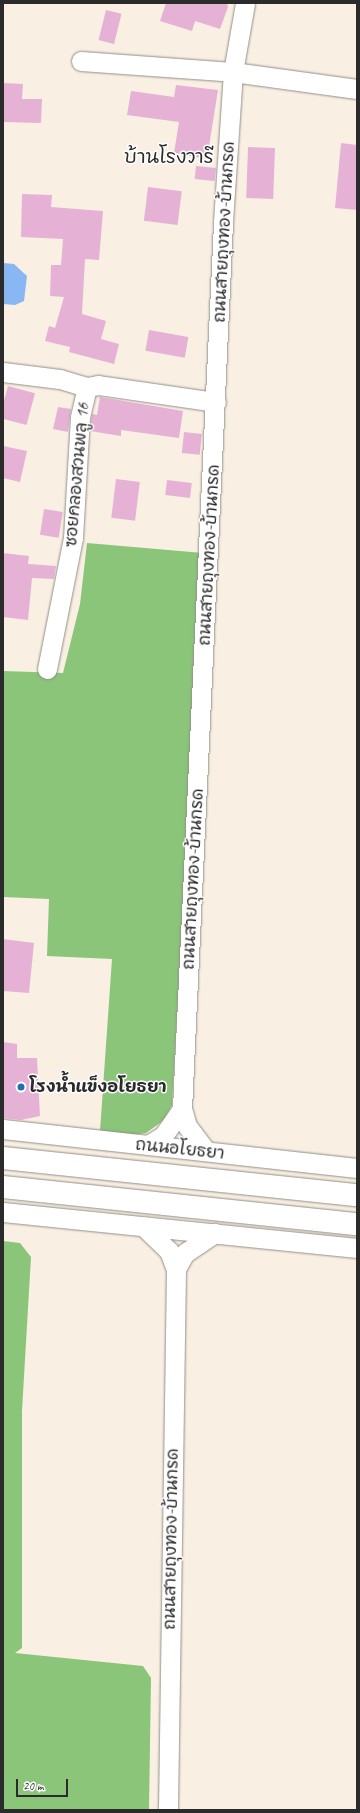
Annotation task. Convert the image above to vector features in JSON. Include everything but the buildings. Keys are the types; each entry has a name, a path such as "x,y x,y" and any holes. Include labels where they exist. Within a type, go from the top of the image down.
{"main road":[{"name":"ถนนอโยธยา","path":"3,1158 357,1195"},
{"path":"3,1187 357,1224"}],"street":[{"name":"ถนนสายถุงทอง-บ้านกรด","path":"206,1152 193,1136 182,1109 233,72 245,3"},
{"path":"81,61 233,72 357,90"},
{"path":"3,372 60,379 86,387"},
{"name":"ซอยคลองสวนพลู 16","path":"46,669 73,538 80,417 86,387 98,385 216,402"},
{"path":"148,1145 164,1136 182,1109"},
{"name":"ถนนอโยธยา","path":"3,1129 357,1168"},
{"path":"3,1212 357,1248"},
{"name":"ถนนสายถุงทอง-บ้านกรด","path":"143,1226 169,1251 176,1269 168,1810"},
{"name":"ถนนสายถุงทอง-บ้านกรด","path":"176,1269 185,1253 199,1240 214,1233"}],"green space":[{"path":"87,543 203,553 172,1105 164,1120 146,1133 134,1135 100,1131 112,959 47,956 49,899 3,897 3,671 63,673 80,604"},
{"path":"3,1241 20,1243 31,1257 22,1411 22,1648 15,1653 143,1666 151,1678 149,1810 3,1810"}],"water":[{"path":"3,263 14,264 27,276 24,301 15,305 3,304"}],"place":[{"name":"โรงน้ำแข็งอโยธยา","path":"21,1087"}],"district":[{"name":"บ้านโรงวารี","path":"169,158"}]}
